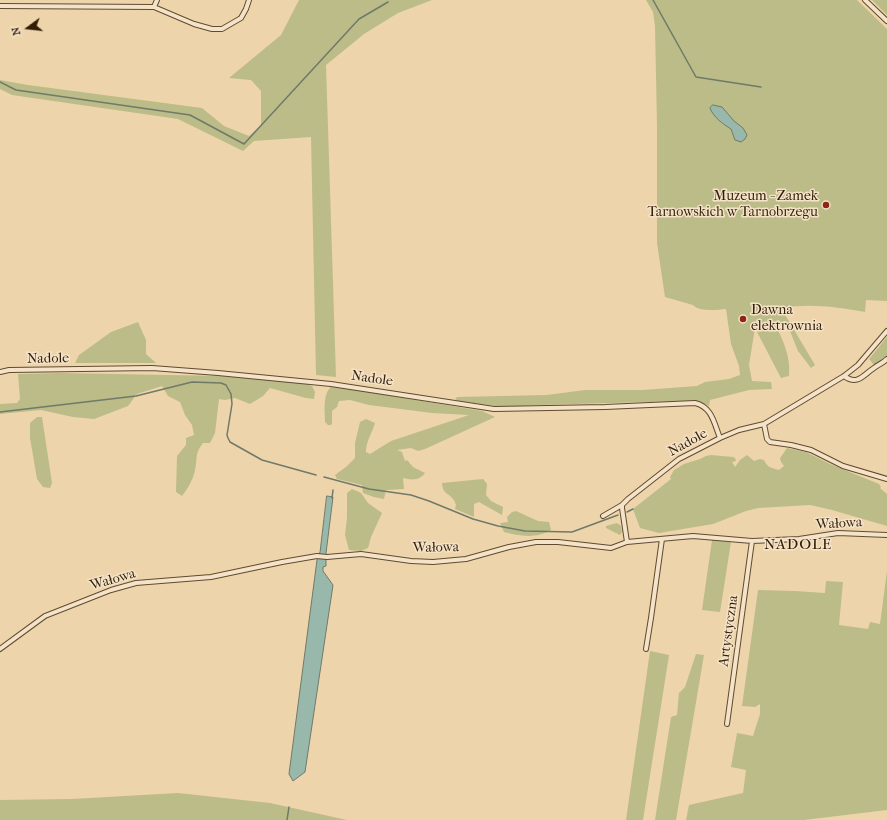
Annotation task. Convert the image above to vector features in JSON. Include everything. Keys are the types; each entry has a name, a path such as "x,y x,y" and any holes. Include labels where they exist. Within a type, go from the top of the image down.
{"street":[{"path":"154,6 157,0"},
{"path":"0,6 154,6 212,30 222,29 241,18 246,10 249,0"},
{"path":"865,0 887,21"},
{"name":"Nadole","path":"603,516 622,505 679,459 739,430 764,424 844,376 858,365 887,331"},
{"path":"844,376 849,380 856,380 864,377 875,367 882,365 887,359"},
{"name":"Nadole","path":"0,372 9,370 152,368 331,384 494,409 605,407 695,403 706,407 709,411 720,438"},
{"path":"764,424 767,439 770,442 791,444 811,450 842,466 887,479"},
{"path":"622,505 622,519 627,542"},
{"name":"Wałowa","path":"0,649 45,616 111,590 136,584 211,577 317,556 327,558 361,554 411,561 433,562 466,559 509,547 536,542 558,542 611,548 627,542 694,536 752,541 799,539 838,533 887,535"},
{"path":"646,649 652,618 662,539"},
{"name":"Artystyczna","path":"727,724 752,541"}],"green space":[{"path":"299,0 432,0 398,13 364,34 326,65 336,377 316,375 311,137 254,141 243,151 178,119 12,95 0,89 0,80 202,108 224,126 249,136 261,125 261,91 251,80 229,78 281,35"},
{"path":"646,0 857,0 887,29 887,301 866,300 865,312 823,306 781,308 815,365 811,368 798,351 786,321 775,324 788,355 789,362 789,376 781,378 755,328 749,365 752,381 771,382 772,389 749,390 710,400 709,406 698,401 683,401 503,407 458,401 455,399 457,397 547,395 585,390 643,390 697,386 705,382 729,379 740,375 739,366 731,344 726,309 704,310 693,305 665,297 657,243 655,26 653,12"},
{"path":"872,0 887,0 887,15"},
{"path":"138,322 146,340 146,354 156,363 75,363 79,355 111,332"},
{"path":"887,337 887,355 875,366 869,359"},
{"path":"60,373 223,376 303,383 312,386 315,392 314,399 270,388 263,396 250,404 235,398 225,400 219,399 215,433 210,443 203,443 198,450 193,477 182,496 176,492 177,456 186,445 186,438 194,435 192,425 185,415 180,402 168,396 162,386 137,394 128,406 94,419 73,417 41,410 0,414 0,404 17,403 20,399 18,374"},
{"path":"332,386 482,411 495,417 425,449 418,451 411,448 397,450 402,452 405,461 407,460 413,467 425,473 423,476 415,479 403,478 404,489 386,490 384,499 363,493 362,485 337,479 335,475 355,458 355,443 360,422 366,419 375,423 366,448 366,452 370,454 391,441 469,415 432,413 369,405 350,400 339,401 337,407 332,411 332,423 331,425 328,425 325,422 325,398"},
{"path":"37,417 42,417 52,483 50,488 43,487 37,479 30,438 30,423"},
{"path":"787,448 806,452 830,464 879,484 881,487 880,488 887,494 887,526 810,505 758,508 713,524 659,533 640,528 633,509 671,479 670,477 674,470 684,464 711,455 735,458 736,461 732,462 735,467 740,460 747,455 754,461 760,459 764,460 770,467 779,470 784,466 780,458"},
{"path":"483,479 487,484 486,495 491,501 503,507 502,515 479,502 474,504 474,517 455,509 456,505 454,500 445,491 442,483"},
{"path":"352,489 361,493 368,503 382,513 371,537 368,548 361,551 349,550 345,535 347,493"},
{"path":"516,511 538,521 549,522 551,530 533,536 516,535 504,532 500,523 508,522 507,517 512,512"},
{"path":"617,523 621,526 622,532 620,535 606,528 606,526"},
{"path":"712,540 731,542 720,612 702,610"},
{"path":"887,571 887,810 804,820 686,820 689,805 743,793 746,770 731,767 737,733 753,736 760,714 760,704 755,707 742,706 758,590 825,593 826,581 843,582 839,625 868,629 870,622 880,624"},
{"path":"650,651 669,655 643,820 626,820"},
{"path":"696,654 704,655 676,820 655,820 671,717 677,715 679,693 685,687"},
{"path":"178,793 270,803 347,820 0,820 0,800 72,799"}],"shaded area":[{"path":"713,105 722,107 734,121 743,128 747,135 745,139 741,142 735,140 731,129 719,120 711,111 710,108"},
{"path":"327,496 333,497 326,553 326,566 323,567 323,571 333,585 305,772 293,781 289,774 317,560 320,552"}],"waterway":[{"path":"653,0 696,77 761,87"},
{"path":"0,82 16,90 190,115 244,144 359,19 388,2"},
{"path":"0,412 136,396 192,382 221,383 226,385 231,394 232,404 227,435 230,442 262,460 316,475"},
{"path":"324,477 369,489 411,495 473,519 525,531 572,532 618,515"},
{"path":"332,498 333,490"},
{"path":"627,512 633,509"},
{"path":"287,820 289,807"}],"place":[{"name":"Muzeum - Zamek Tarnowskich w Tarnobrzegu","path":"826,205"},
{"name":"Dawna elektrownia","path":"743,319"}],"district":[{"name":"NADOLE","path":"798,545"}]}
